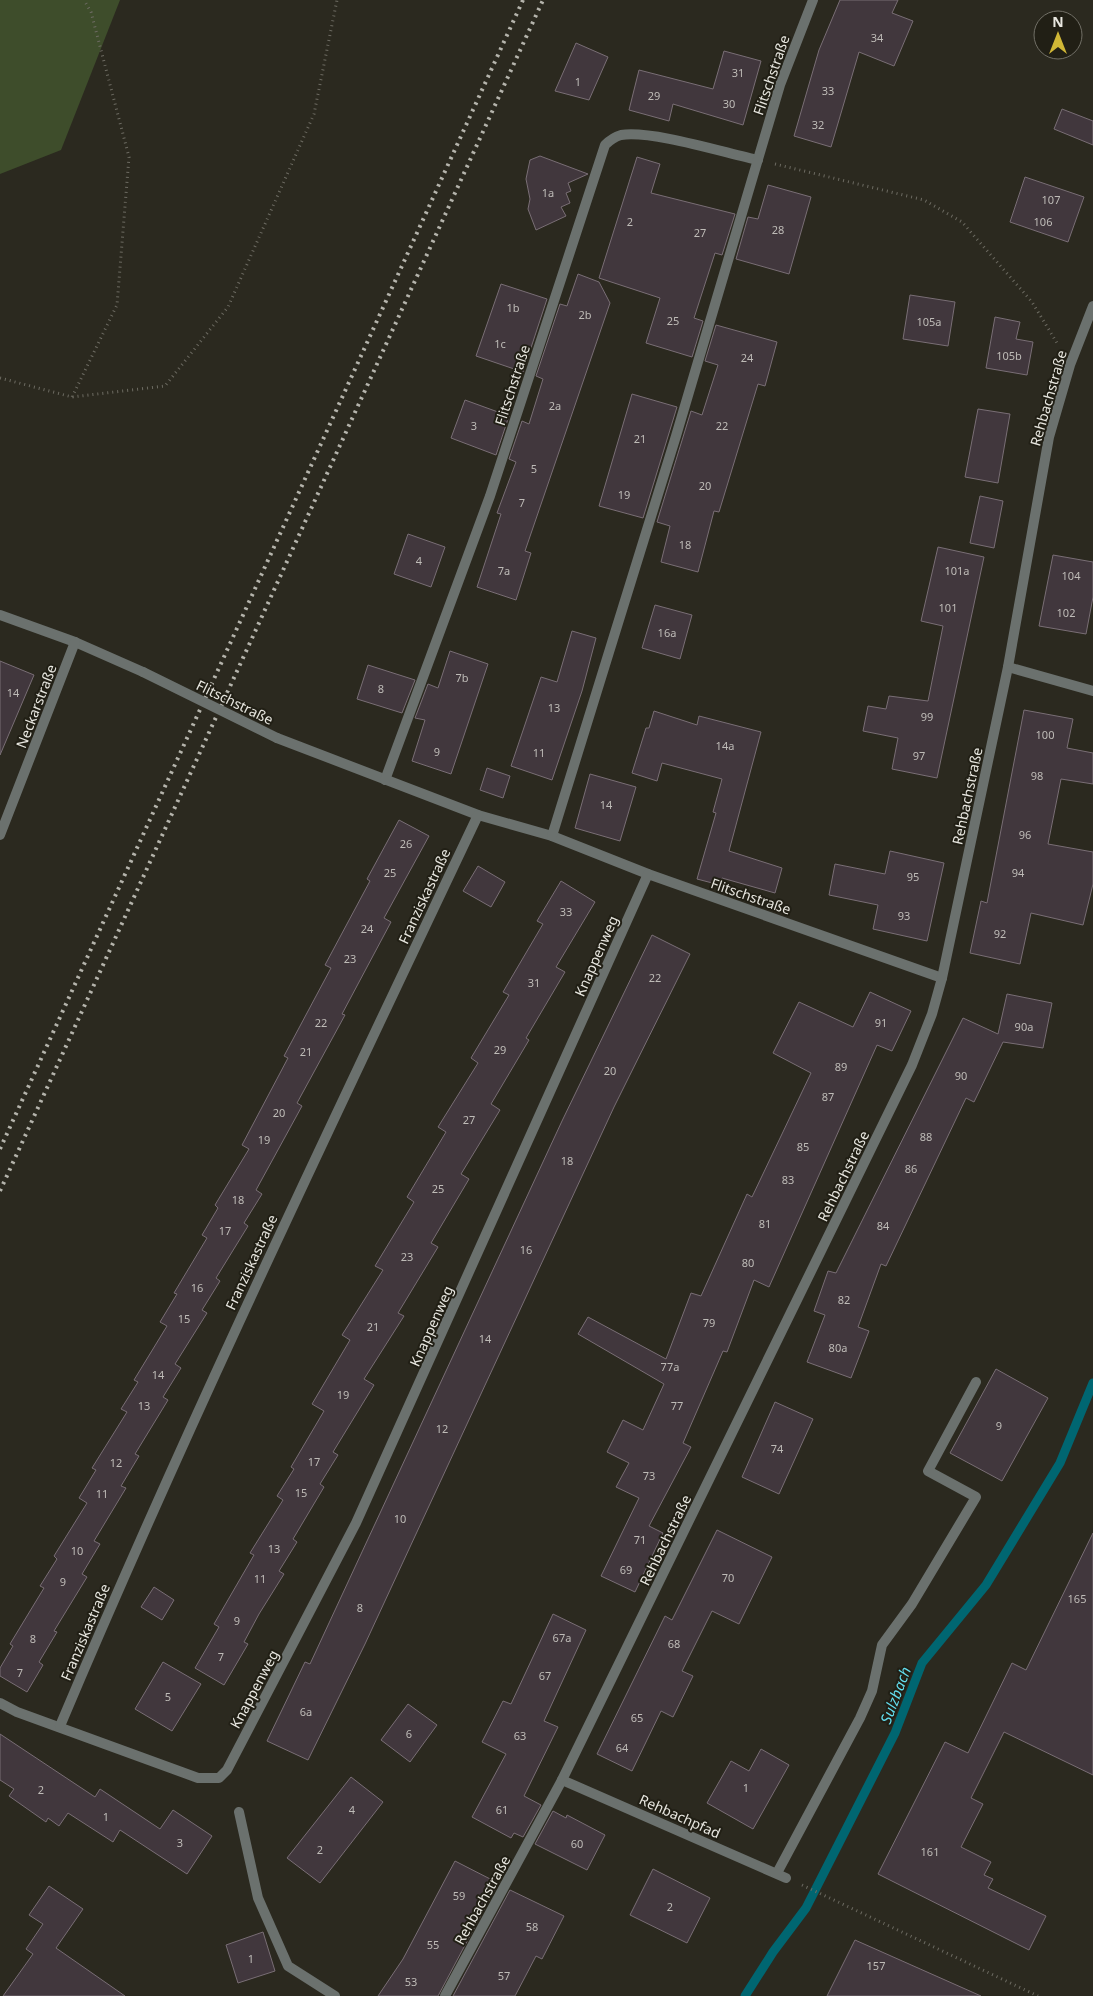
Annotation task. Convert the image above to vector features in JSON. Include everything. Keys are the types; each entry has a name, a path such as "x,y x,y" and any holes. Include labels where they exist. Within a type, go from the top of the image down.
{"street":[{"name":"Flitschstraße","path":"552,836 647,531 780,85 813,0"},
{"name":"Flitschstraße","path":"385,780 490,496 605,145 612,138 622,135 644,135 758,160"},
{"name":"Rehbachstraße","path":"445,1996 562,1780 912,1064 942,978 1008,667 1049,437 1070,365 1093,306"},
{"name":"Flitschstraße","path":"0,615 75,642 143,672 277,738 385,780 478,814 552,836 648,874 942,978"},
{"name":"Neckarstraße","path":"0,835 75,642"},
{"path":"1008,667 1093,691"},
{"name":"Franziskastraße","path":"60,1726 124,1576 243,1309 478,814"},
{"name":"Knappenweg","path":"60,1726 198,1778 219,1778 227,1770 356,1522 648,874"},
{"path":"781,1876 872,1691 882,1646 912,1604 976,1497 928,1471 976,1382"},
{"path":"0,1703 17,1712 60,1726"},
{"name":"Rehbachpfad","path":"562,1780 781,1876"},
{"path":"239,1812 258,1898 288,1966 334,1996"}],"path":[{"path":"72,397 117,305 129,157 90,12 84,0"},
{"path":"0,378 72,397 165,386 228,308 314,114 337,0"},
{"path":"758,160 924,200 962,222 1032,302 1070,365"},
{"path":"781,1876 1038,1996"}],"green space":[{"path":"0,0 120,0 61,150 0,174"}],"building":[{"path":"840,0 898,0 892,13 913,21 894,66 859,52 831,147 794,136 819,50"},
{"path":"576,43 608,57 589,100 555,91"},
{"path":"724,51 761,61 743,125 673,104 669,121 629,110 639,70 713,89"},
{"path":"1062,109 1093,121 1093,145 1054,129"},
{"path":"540,156 588,174 568,183 571,191 566,193 570,203 561,207 566,216 536,230 528,209 530,199 526,179 530,160"},
{"path":"637,157 660,164 651,193 735,214 722,255 715,253 694,318 703,321 692,357 646,343 660,298 599,278"},
{"path":"1025,177 1084,197 1068,242 1010,222"},
{"path":"768,185 811,197 789,274 736,259 748,217 758,219"},
{"path":"578,274 599,282 610,303 525,551 531,553 516,600 477,587 501,514 497,513 516,462 509,459 522,421 529,424 543,379 536,376 560,304 567,306"},
{"path":"501,284 547,299 523,372 476,356"},
{"path":"910,295 955,302 948,346 903,339"},
{"path":"995,317 1020,322 1016,339 1033,342 1027,375 986,368"},
{"path":"716,325 777,342 765,386 758,384 719,512 714,511 698,572 661,562 670,526 657,522 691,411 702,415 718,365 705,361"},
{"path":"632,394 677,407 643,518 599,506"},
{"path":"465,400 509,416 496,455 451,438"},
{"path":"978,409 1010,414 998,483 965,477"},
{"path":"980,496 1003,501 994,548 970,543"},
{"path":"408,534 445,547 431,587 394,574"},
{"path":"938,547 984,557 937,778 892,769 898,738 863,731 868,706 886,709 889,696 928,701 943,626 921,621"},
{"path":"1053,555 1093,562 1093,597 1086,634 1039,626"},
{"path":"655,605 692,615 680,659 642,648"},
{"path":"572,631 596,638 582,691 552,780 511,766 541,677 557,682"},
{"path":"450,651 488,664 451,774 412,761 425,720 415,718 428,684 438,688"},
{"path":"0,661 34,675 0,755"},
{"path":"368,665 415,680 402,713 357,699"},
{"path":"1024,710 1073,719 1067,748 1093,753 1093,784 1061,779 1048,844 1093,852 1093,884 1083,925 1031,913 1020,964 970,953 981,901 987,903"},
{"path":"654,711 697,725 699,716 761,732 729,851 782,868 775,893 722,878 720,885 697,879 716,813 713,812 722,779 662,763 657,781 632,773 646,728 649,728"},
{"path":"487,768 510,776 503,798 480,790"},
{"path":"590,774 636,787 620,841 575,828"},
{"path":"399,820 429,836 384,918 391,922 342,1014 345,1015 297,1103 302,1106 256,1190 262,1194 244,1223 248,1226 216,1278 220,1281 202,1310 207,1313 175,1364 181,1368 163,1397 168,1400 135,1454 139,1456 121,1486 126,1488 94,1541 100,1544 82,1574 87,1577 54,1631 57,1632 39,1662 43,1665 27,1692 0,1676 0,1668 13,1646 10,1644 44,1588 40,1586 57,1559 54,1556 87,1503 79,1498 96,1470 92,1468 127,1412 121,1409 138,1382 134,1380 167,1326 160,1322 177,1294 174,1293 207,1238 202,1235 218,1208 215,1205 249,1149 242,1145 288,1058 284,1056 331,968 325,965 370,881 367,879"},
{"path":"890,851 944,863 927,941 873,929 878,905 829,895 835,864 885,874"},
{"path":"478,866 505,882 491,907 463,891"},
{"path":"561,881 595,902 556,967 565,972 526,1038 529,1040 491,1104 500,1110 461,1174 469,1179 431,1243 438,1247 398,1313 404,1316 364,1379 374,1385 333,1452 338,1455 320,1484 324,1487 293,1539 297,1542 279,1571 284,1574 259,1614 244,1642 248,1644 224,1685 195,1668 219,1627 214,1624 254,1555 250,1553 283,1500 277,1496 294,1469 291,1467 324,1411 312,1404 350,1340 342,1335 383,1270 375,1266 414,1202 407,1197 446,1132 438,1127 478,1063 471,1058 509,995 503,992 543,924 537,921"},
{"path":"652,935 690,954 614,1107 365,1644 308,1760 267,1741 305,1662 310,1664 562,1121"},
{"path":"870,992 911,1011 892,1051 877,1045 769,1287 754,1280 727,1352 723,1351 683,1443 691,1447 649,1526 663,1533 635,1592 601,1576 639,1498 616,1487 629,1463 607,1452 623,1420 643,1430 664,1384 578,1334 588,1317 666,1359 691,1293 701,1296 747,1194 752,1197 811,1073 773,1053 799,1002 853,1027"},
{"path":"1007,994 1052,1003 1043,1048 1003,1042 974,1102 966,1098 886,1266 881,1264 858,1327 869,1331 851,1378 807,1362 825,1315 814,1311 828,1271 836,1273 963,1018 998,1034"},
{"path":"996,1369 1048,1398 1002,1481 950,1453"},
{"path":"775,1402 813,1419 779,1494 742,1477"},
{"path":"717,1530 772,1557 739,1624 712,1611 682,1671 693,1676 673,1717 661,1711 632,1771 597,1754 665,1616 672,1620"},
{"path":"1093,1533 1093,1775 1004,1732 971,1798 983,1804 961,1847 991,1862 984,1875 993,1879 988,1888 1046,1916 1029,1950 878,1874 945,1742 968,1753 1012,1663 1026,1670"},
{"path":"154,1587 174,1600 162,1620 141,1607"},
{"path":"553,1614 586,1630 544,1721 558,1727 524,1796 541,1805 523,1837 514,1833 511,1838 472,1817 506,1754 482,1742 503,1701 511,1704"},
{"path":"163,1662 201,1684 172,1731 135,1709"},
{"path":"408,1704 437,1725 410,1762 381,1740"},
{"path":"0,1734 95,1797 100,1789 160,1829 173,1810 212,1836 187,1874 120,1830 113,1842 68,1813 59,1826 48,1818 46,1822 9,1796 14,1789 0,1780"},
{"path":"761,1749 789,1765 753,1829 707,1803 731,1761 749,1771"},
{"path":"351,1777 383,1802 320,1883 287,1858"},
{"path":"553,1811 566,1818 567,1815 605,1835 587,1870 535,1844"},
{"path":"455,1861 498,1883 438,1996 378,1996 403,1959"},
{"path":"653,1869 710,1898 687,1943 630,1915"},
{"path":"49,1886 83,1909 56,1948 125,1996 3,1996 33,1954 26,1949 43,1924 29,1915"},
{"path":"510,1890 564,1916 542,1959 536,1956 515,1996 453,1996"},
{"path":"263,1932 275,1971 238,1983 226,1945"},
{"path":"855,1940 981,1996 827,1996"}],"waterway":[{"name":"Sulzbach","path":"745,1996 773,1952 806,1908 895,1733 922,1663 986,1585 1060,1463 1093,1383"}],"railway":[{"path":"0,1149 523,0"},
{"path":"0,1191 543,0"}]}
